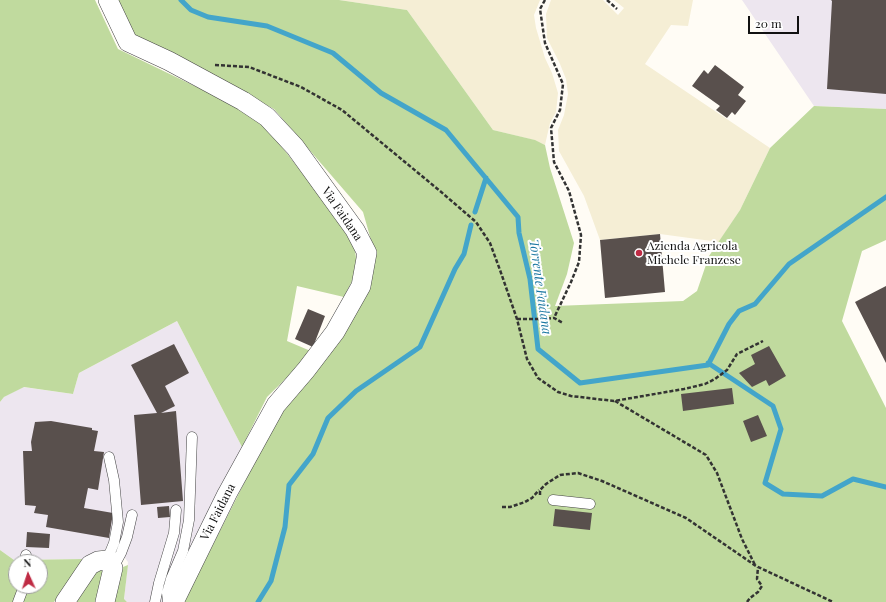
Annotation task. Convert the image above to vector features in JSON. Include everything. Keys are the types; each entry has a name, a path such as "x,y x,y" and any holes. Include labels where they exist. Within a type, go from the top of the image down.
{"street":[{"name":"Via Faidana","path":"108,0 128,42 169,61 243,101 267,117 295,147 355,230 367,253 361,286 334,332 306,370 276,405 227,494 174,602"},
{"path":"65,602 90,565 98,561 110,564 105,602"}],"lane":[{"path":"168,602 167,593 171,579 183,551 189,520 192,437"},
{"path":"109,457 114,480 118,522 110,564"},
{"path":"553,500 590,504"},
{"path":"156,602 159,583 174,533 176,510"},
{"path":"110,564 121,553 132,516"}],"path":[{"path":"545,0 540,9 545,43 563,84 560,110 551,128 554,162 569,191 581,235 579,262 572,282 554,318"},
{"path":"607,0 617,9"},
{"path":"209,64 248,68 301,87 342,110 476,222 490,242 517,319 527,359 538,378 558,392 570,396 614,401 684,389 704,384 715,379 727,370 738,354 763,341"},
{"path":"517,319 554,318 563,323"},
{"path":"614,401 706,455 717,473 742,539 757,566 757,579 762,586 747,602"},
{"path":"502,507 510,507 525,502 532,498 546,484 560,475 578,473 602,481 686,518 757,566 833,602"},
{"path":"540,490 540,496 543,499 553,500"}],"shaded area":[{"path":"339,0 540,0 534,15 536,28 558,93 556,112 550,123 545,145 534,140 493,130 407,10"},
{"path":"551,0 603,0 618,15 624,8 614,0 693,0 688,26 671,25 645,64 770,148 740,210 719,242 660,234 600,240 584,196 559,151 558,130 564,115 568,94 566,79 547,38 546,14"},
{"path":"742,0 886,0 886,109 814,106"},
{"path":"177,321 242,447 166,602 127,602 124,600 128,562 121,553 101,550 85,559 48,560 48,554 8,554 8,556 0,550 0,402 4,397 23,387 73,394 79,373"}],"green space":[{"path":"0,0 95,0 118,49 238,107 264,124 324,201 354,246 358,269 344,297 297,286 287,341 313,352 267,397 242,447 177,321 79,373 73,394 24,387 4,397 0,402"},
{"path":"117,0 339,0 407,10 493,130 535,140 545,145 550,168 574,243 567,274 555,306 683,301 697,291 709,256 740,210 770,148 814,106 886,109 886,240 862,251 842,321 886,408 886,602 184,602 277,418 325,357 367,295 375,254 363,212 274,109 133,35"},
{"path":"0,550 8,556 8,594 48,594 48,560 85,559 54,602 0,602"},
{"path":"128,565 124,599 127,602 111,602 118,569"},
{"path":"105,568 98,602 74,602 95,570"}],"building":[{"path":"831,0 886,0 886,94 827,89"},
{"path":"715,65 744,87 738,95 746,101 735,115 732,112 727,118 716,110 720,106 692,86 704,70 708,74"},
{"path":"660,234 665,292 605,298 600,240"},
{"path":"886,286 886,363 855,302"},
{"path":"308,309 325,316 313,347 295,339"},
{"path":"174,344 189,373 165,386 175,406 161,413 176,411 183,501 141,505 134,415 157,413 131,365"},
{"path":"769,346 786,376 769,386 766,380 752,387 739,373 755,364 751,355"},
{"path":"732,388 734,404 683,411 681,394"},
{"path":"758,415 767,436 751,442 743,421"},
{"path":"51,421 92,428 92,430 98,431 94,451 104,452 98,490 88,488 84,508 113,513 109,538 46,527 48,515 34,513 36,506 25,505 23,451 32,451 31,442 35,422"},
{"path":"169,506 170,517 158,518 157,507"},
{"path":"555,509 592,513 590,530 553,526"},
{"path":"27,532 50,534 49,548 26,547"}],"waterway":[{"name":"Torrente Faidana","path":"181,0 191,10 208,17 267,26 333,53 381,93 446,130 518,217 519,233 530,279 538,349 580,383 708,365 708,363 773,406 781,429 765,483 783,494 822,496 853,479 886,487"},
{"path":"475,212 486,178"},
{"path":"708,365 729,324 739,311 755,304 789,264 886,197"},
{"path":"258,602 271,581 285,527 289,485 313,454 328,418 356,391 420,347 455,269 464,254 471,225"}],"place":[{"name":"Azienda Agricola Michele Franzese","path":"639,253"}]}
